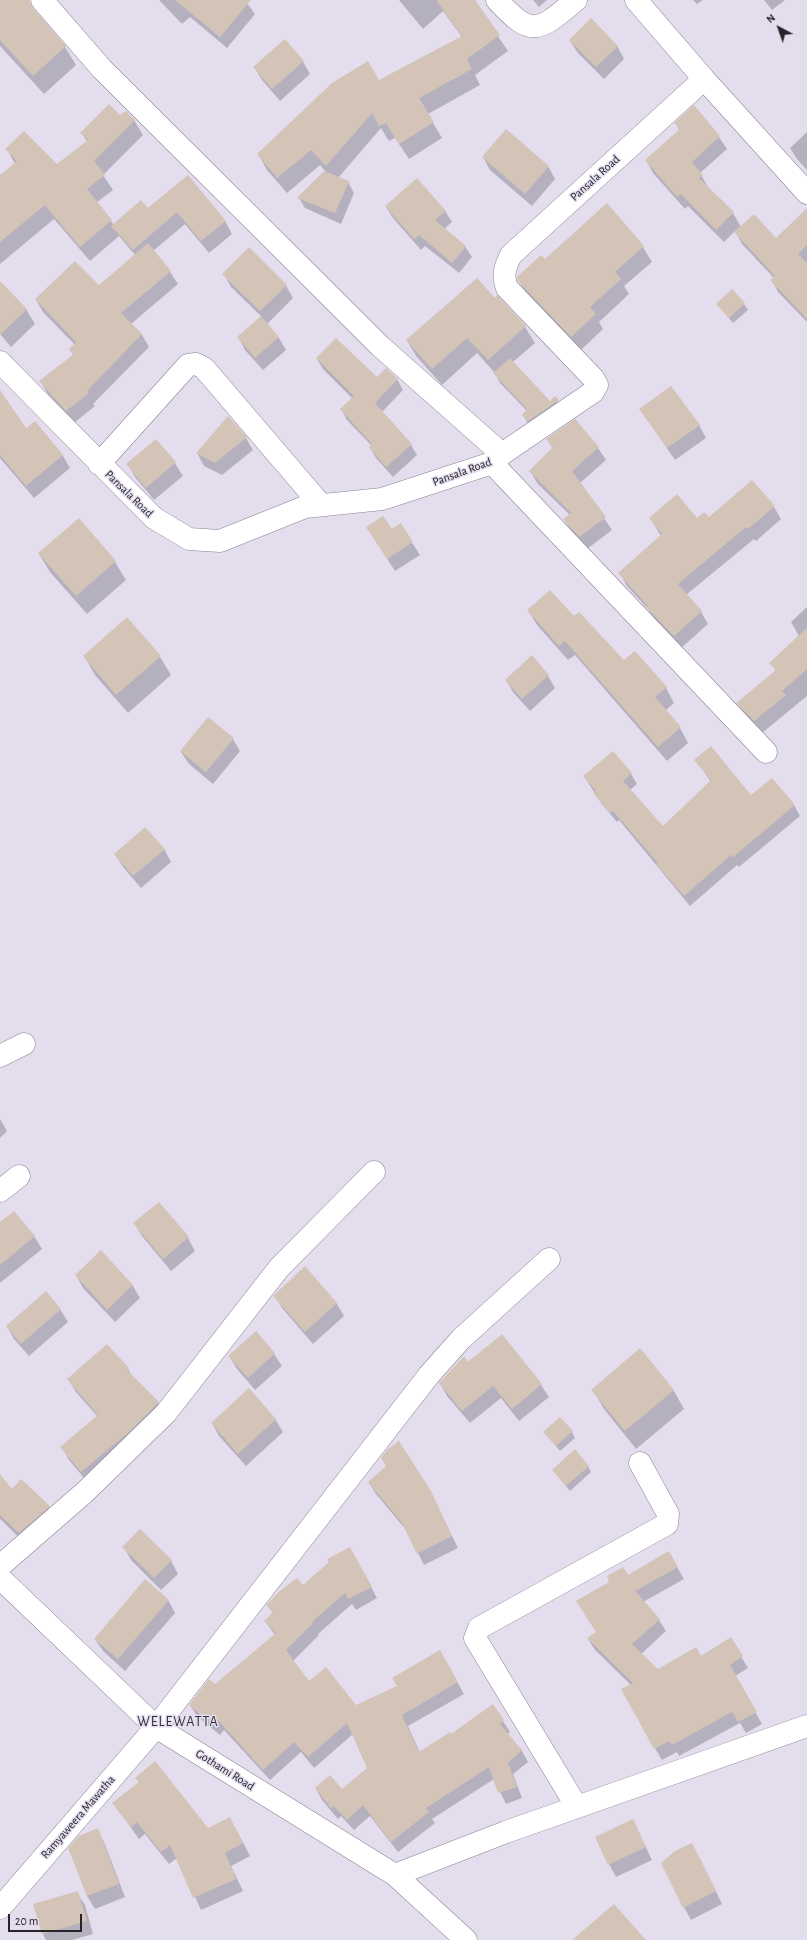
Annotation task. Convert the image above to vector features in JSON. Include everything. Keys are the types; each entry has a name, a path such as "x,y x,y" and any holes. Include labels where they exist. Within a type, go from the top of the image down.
{"street":[{"path":"42,0 102,69 380,346 497,459 766,752"},
{"path":"497,0 523,25 539,27 553,20 576,0"},
{"path":"636,0 704,79 807,193"},
{"name":"Pansala Road","path":"2,368 154,518 189,539 220,541 305,506 382,499 497,459 593,392 597,385 593,378 507,288 504,280 504,268 511,255 704,79"},
{"path":"100,464 188,365 196,364 204,368 321,505"},
{"path":"0,1056 24,1044"},
{"path":"0,1566 85,1492 166,1413 279,1268 374,1172"},
{"path":"0,1191 19,1176"},
{"name":"Ramyaweera Mawatha","path":"0,1908 156,1727 429,1375 461,1339 549,1259"},
{"path":"578,1807 475,1638 479,1628 666,1524 668,1514 640,1463"},
{"name":"Gothami Road","path":"0,1578 156,1727 395,1875 466,1940"},
{"path":"395,1875 506,1832 807,1726"}],"building":[{"path":"0,0 29,0 33,8 66,46 33,76 0,40"},
{"path":"175,0 251,0 220,37"},
{"path":"436,0 475,0 500,35 467,59 472,69 419,98 434,122 399,144 386,123 379,126 372,113 326,166 311,150 277,178 257,154 332,83 368,61 379,80 462,36"},
{"path":"591,18 618,46 596,67 569,40"},
{"path":"285,39 304,61 272,89 253,67"},
{"path":"109,104 120,115 126,111 135,120 94,161 105,175 87,189 112,220 80,247 45,205 0,242 0,175 17,161 5,149 24,131 57,164 88,140 80,133"},
{"path":"694,105 720,136 692,162 703,175 699,178 734,212 716,230 681,194 677,197 645,160 680,129 674,123"},
{"path":"506,129 549,166 525,194 482,157"},
{"path":"324,171 349,181 335,213 297,198"},
{"path":"188,175 226,221 201,241 177,212 133,250 111,226 141,200 148,208"},
{"path":"417,178 446,211 435,220 466,246 452,263 419,235 414,239 385,206"},
{"path":"607,203 644,246 615,272 621,279 590,307 596,314 571,337 518,281 517,277 541,255 545,259"},
{"path":"807,208 807,245 798,254 807,263 807,319 770,280 775,276 734,232 754,214 776,238"},
{"path":"148,243 171,271 121,313 142,334 87,391 89,393 66,411 39,381 74,354 69,349 76,342 35,299 75,261 99,285"},
{"path":"249,247 287,285 260,311 222,274"},
{"path":"477,278 495,298 497,295 526,326 488,360 467,338 432,369 406,340"},
{"path":"0,281 27,309 0,335"},
{"path":"732,289 745,303 729,318 716,304"},
{"path":"261,316 279,337 255,358 237,337"},
{"path":"336,338 377,377 386,368 398,379 375,403 412,444 386,467 369,447 372,444 340,409 354,396 316,358"},
{"path":"510,358 550,401 555,396 559,400 528,421 522,415 527,409 493,373"},
{"path":"671,386 700,425 667,448 639,409"},
{"path":"0,390 26,428 35,421 63,455 26,486 0,455"},
{"path":"228,416 247,437 215,463 196,453"},
{"path":"575,419 599,447 572,471 606,517 579,537 563,519 571,513 529,471 553,447 546,439"},
{"path":"156,439 176,462 146,488 126,464"},
{"path":"752,480 775,506 748,529 746,527 678,584 702,611 674,636 646,607 648,606 618,573 662,534 649,518 677,494 697,518 704,512 709,517"},
{"path":"383,516 392,529 401,523 413,542 387,559 366,527"},
{"path":"79,518 116,561 76,596 38,553"},
{"path":"550,590 574,616 579,612 624,660 635,651 667,687 655,697 681,727 658,747 565,641 559,646 527,610"},
{"path":"127,617 161,656 116,695 83,656"},
{"path":"807,628 807,669 782,691 786,695 754,721 736,703 776,670 769,663"},
{"path":"532,655 549,675 522,699 505,680"},
{"path":"208,717 234,738 206,772 180,751"},
{"path":"711,746 751,795 772,778 795,805 733,857 731,855 684,896 656,864 658,863 613,811 610,813 593,793 596,791 583,776 613,751 632,773 623,781 663,826 711,780 694,760"},
{"path":"145,827 165,849 133,876 114,854"},
{"path":"159,1202 189,1237 163,1259 133,1223"},
{"path":"14,1211 35,1236 0,1265 0,1222"},
{"path":"101,1250 133,1285 107,1310 75,1275"},
{"path":"305,1266 337,1303 305,1332 273,1296"},
{"path":"46,1291 61,1309 21,1344 6,1326"},
{"path":"256,1331 275,1353 248,1378 228,1356"},
{"path":"502,1334 542,1384 512,1409 493,1386 462,1411 439,1383 464,1356 468,1362"},
{"path":"107,1344 129,1368 127,1370 159,1402 129,1432 81,1472 60,1447 98,1415 67,1379"},
{"path":"640,1348 674,1390 625,1431 591,1390"},
{"path":"249,1388 276,1419 238,1454 211,1423"},
{"path":"560,1417 573,1431 556,1446 543,1432"},
{"path":"399,1441 431,1491 452,1536 417,1554 402,1523 368,1482 386,1466 381,1458 388,1449"},
{"path":"575,1449 589,1466 566,1486 552,1470"},
{"path":"0,1474 12,1489 21,1479 50,1506 19,1533 0,1515"},
{"path":"140,1529 172,1560 154,1578 122,1547"},
{"path":"350,1547 372,1587 348,1599 345,1593 312,1622 313,1623 286,1650 309,1681 326,1667 356,1705 397,1686 392,1678 440,1650 458,1682 402,1715 419,1752 450,1732 451,1734 493,1704 504,1720 500,1724 522,1750 508,1763 517,1787 498,1793 489,1767 426,1808 429,1812 391,1842 363,1805 347,1820 334,1806 331,1808 315,1788 330,1775 342,1789 367,1768 347,1723 308,1757 294,1742 263,1770 218,1720 214,1725 189,1705 209,1679 215,1684 276,1633 264,1621 273,1612 266,1605 280,1591 297,1578 303,1585 329,1562 327,1559"},
{"path":"669,1551 678,1567 635,1591 660,1619 632,1644 658,1669 696,1647 701,1656 731,1637 743,1656 730,1665 757,1712 738,1722 732,1712 672,1745 669,1741 654,1749 621,1689 633,1683 587,1638 596,1632 576,1601 609,1582 607,1576 623,1567 628,1575"},
{"path":"145,1579 169,1600 118,1659 94,1639"},
{"path":"155,1761 208,1828 230,1817 243,1843 225,1853 236,1879 193,1898 170,1845 161,1852 137,1822 131,1827 112,1803 139,1782 135,1778"},
{"path":"633,1819 646,1847 608,1865 595,1837"},
{"path":"98,1828 119,1884 87,1896 68,1848 79,1836"},
{"path":"692,1843 716,1891 683,1908 661,1863 675,1851"},
{"path":"78,1891 87,1921 42,1934 33,1904"},
{"path":"614,1904 646,1940 572,1940"}],"district":[{"name":"WELEWATTA","path":"178,1722"}]}
